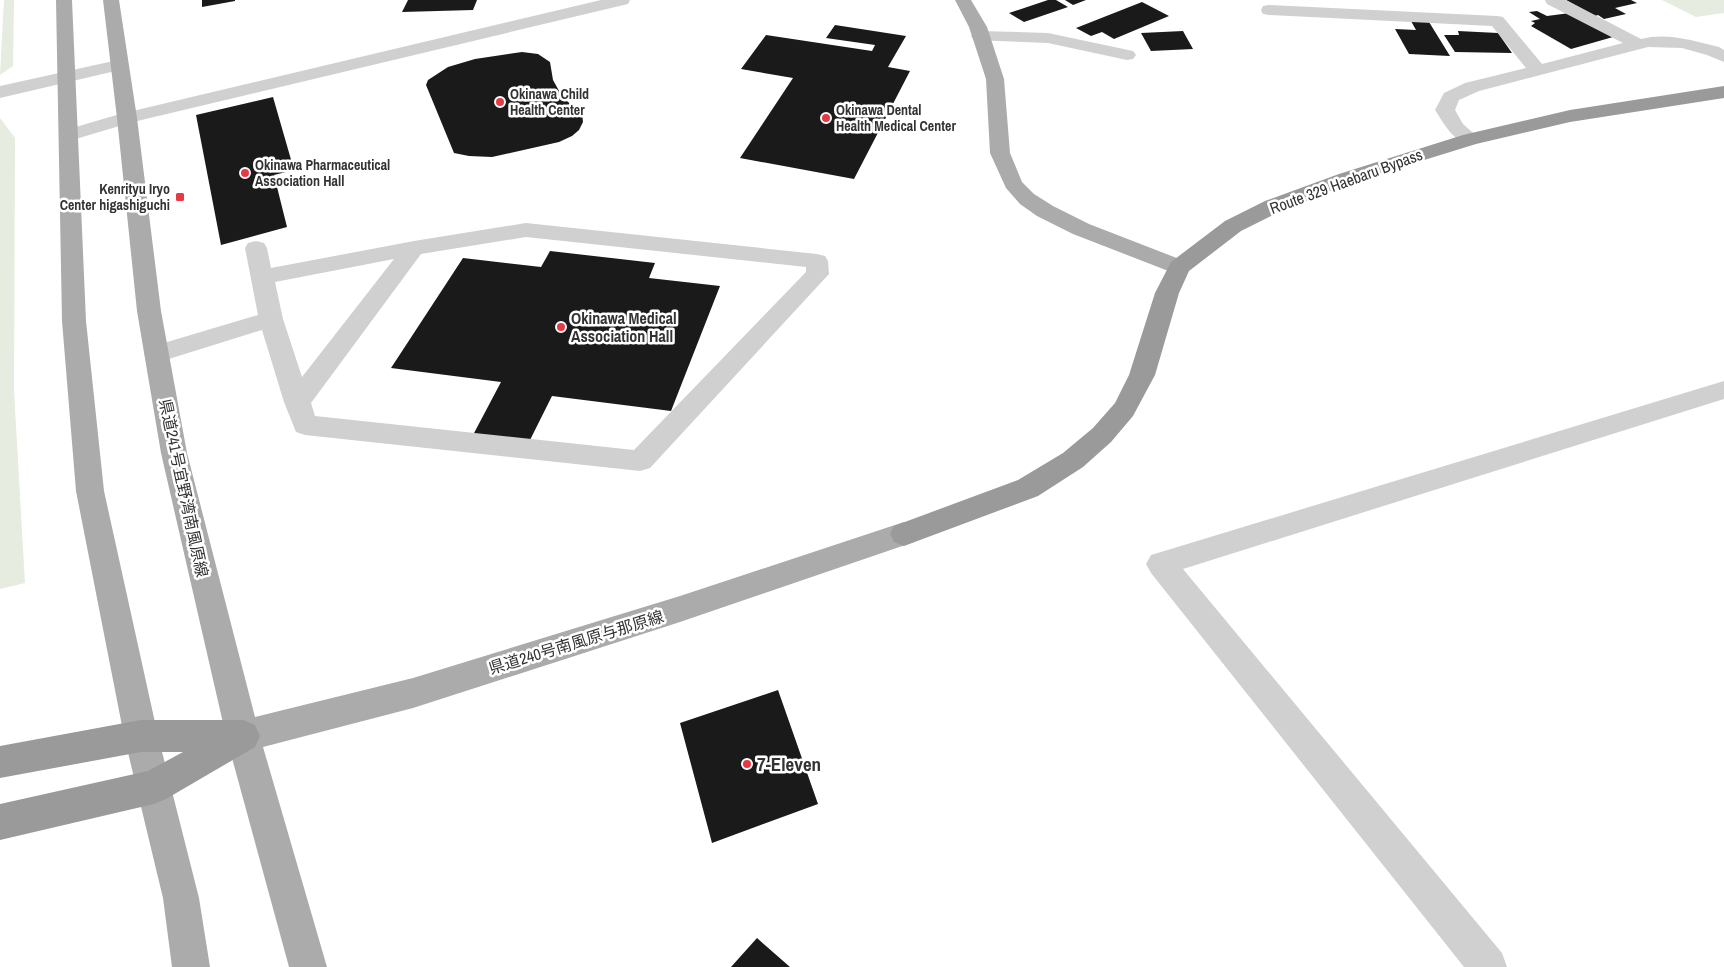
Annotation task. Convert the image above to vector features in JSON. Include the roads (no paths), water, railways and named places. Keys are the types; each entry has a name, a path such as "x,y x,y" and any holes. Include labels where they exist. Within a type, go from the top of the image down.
{"highway":[{"name":"Route 329 Haebaru Bypass","path":"904,534 1028,488 1073,460 1102,435 1124,408 1142,375 1168,293 1179,267 1233,226 1272,206 1346,178 1470,139 1570,116 1724,92"},
{"path":"0,762 141,736 243,736"},
{"path":"0,822 154,787 243,736"}],"main road":[{"path":"64,0 74,321 90,491 141,736 181,898 191,967"},
{"name":"県道241号宜野湾南風原線","path":"110,0 149,311 174,453 243,736 308,967"},
{"path":"963,0 980,36 995,79 1000,152 1013,184 1027,199 1045,211 1082,229 1179,267"},
{"name":"県道240号南風原与那原線","path":"243,736 413,693 680,609 904,534"}],"street":[{"path":"69,135 126,118 622,0"},
{"path":"1553,0 1638,44"},
{"path":"1269,10 1496,21 1538,70"},
{"path":"980,36 1048,38 1127,55"},
{"path":"1470,139 1456,128 1445,110 1451,97 1472,87 1648,42 1682,43 1713,51 1722,56"},
{"path":"0,92 118,65"},
{"path":"256,248 262,277 271,319 305,425 640,461 818,274 817,261 526,230 414,248 262,277"},
{"path":"297,402 414,248"},
{"path":"156,354 271,319"},
{"path":"1488,967 1161,564 1724,390"}],"place":[{"name":"Okinawa Child Health Center","path":"500,102"},
{"name":"Okinawa Dental Health Medical Center","path":"826,118"},
{"name":"Okinawa Pharmaceutical Association Hall","path":"245,173"},
{"name":"Kenrityu Iryo Center higashiguchi","path":"180,197"},
{"name":"Okinawa Medical Association Hall","path":"561,327"},
{"name":"7-Eleven","path":"747,764"}]}
